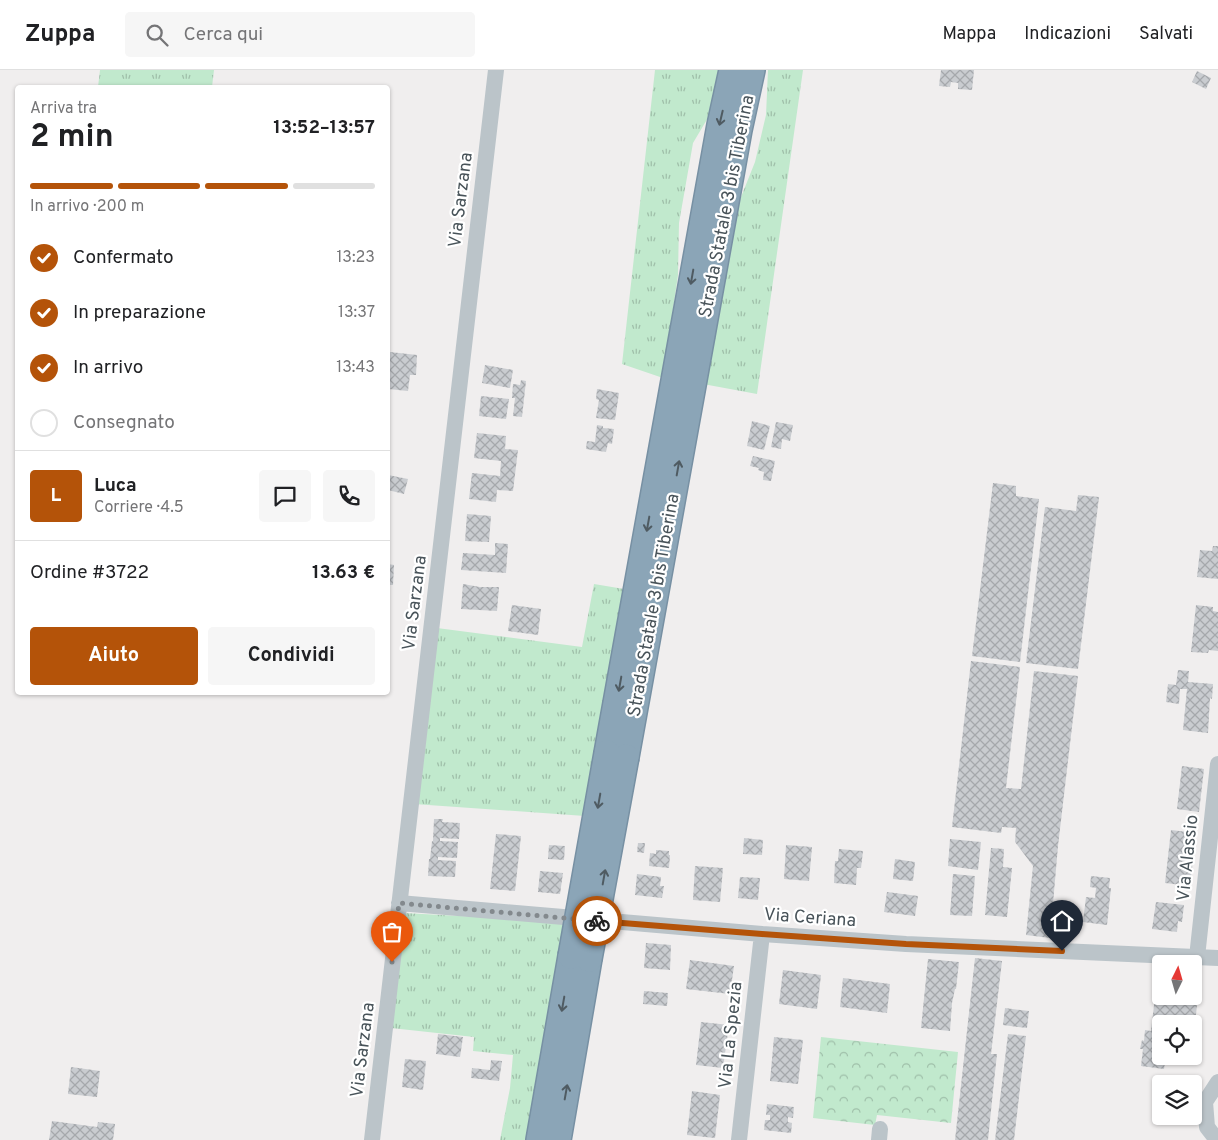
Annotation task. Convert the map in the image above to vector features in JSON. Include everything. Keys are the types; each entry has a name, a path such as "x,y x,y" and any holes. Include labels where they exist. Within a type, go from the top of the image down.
{"highway":[{"name":"Strada Statale 3 bis Tiberina","path":"617,755 720,125 732,70"},
{"name":"Strada Statale 3 bis Tiberina","path":"539,1140 580,958 617,755 752,70"},
{"name":"Strada Statale 3 bis Tiberina","path":"558,1140 580,958"}],"street":[{"name":"Via Sarzana","path":"372,1140 496,70"},
{"name":"Via Alassio","path":"1197,955 1214,832 1218,764"},
{"name":"Via Ceriana","path":"399,903 762,934 906,944 1152,955"},
{"name":"Via La Spezia","path":"739,1140 762,934"},
{"name":"Via Ceriana","path":"1202,957 1218,958"},
{"path":"1217,1140 1207,1127 1205,1102 1218,1082"}],"green space":[{"path":"100,70 214,70 212,85 98,85"},
{"path":"655,70 722,70 712,111 693,143 679,223 678,275 663,378 622,364"},
{"path":"768,70 803,70 757,394 703,384 733,217 755,162 766,115"},
{"path":"594,584 624,589 585,816 414,804 437,628 582,647"},
{"path":"404,913 535,920 566,924 527,1140 500,1140 510,1088 513,1055 473,1051 474,1037 391,1028"},
{"path":"821,1037 958,1052 951,1123 877,1115 875,1125 813,1118"}],"building":[{"path":"941,70 974,70 972,90 958,89 958,83 951,82 950,87 939,86"},
{"path":"1197,71 1211,78 1206,89 1192,82"},
{"path":"390,352 417,355 416,375 410,375 408,391 390,389"},
{"path":"485,365 513,370 510,388 482,383"},
{"path":"521,380 526,381 522,417 513,416 515,398 512,398 513,384 520,385"},
{"path":"597,389 619,393 615,420 596,418 599,400 596,399"},
{"path":"481,396 509,399 506,419 479,416"},
{"path":"752,421 770,426 764,450 747,446"},
{"path":"776,422 793,425 790,441 782,439 781,449 771,447"},
{"path":"597,425 603,426 603,428 614,429 612,444 608,443 606,452 586,449 587,441 595,442"},
{"path":"477,433 506,436 505,449 518,450 513,491 497,490 496,502 469,499 472,473 500,476 501,461 474,458"},
{"path":"753,456 775,461 771,481 763,480 764,472 758,470 759,468 750,466"},
{"path":"390,475 408,479 404,494 390,490"},
{"path":"993,483 1016,486 1016,496 1039,499 1020,662 972,656"},
{"path":"1078,495 1099,497 1078,669 1026,663 1045,507 1076,511"},
{"path":"467,514 491,516 489,542 465,541"},
{"path":"495,543 508,544 506,573 461,570 463,553 495,555"},
{"path":"1213,546 1218,546 1218,579 1197,577 1200,550 1212,551"},
{"path":"390,564 394,565 393,585 390,585"},
{"path":"463,584 480,587 499,587 497,611 461,609"},
{"path":"512,605 541,609 538,635 508,631"},
{"path":"1196,605 1213,607 1213,611 1218,612 1218,651 1209,650 1208,653 1191,652"},
{"path":"971,661 1020,667 1006,788 1021,789 1034,671 1078,676 1058,846 1050,938 1026,935 1033,866 1015,842 1016,828 1002,827 1001,833 952,827"},
{"path":"1178,670 1189,671 1188,682 1213,684 1212,699 1210,698 1208,733 1183,730 1187,689 1180,689 1179,704 1166,702 1168,684 1176,685"},
{"path":"1182,766 1204,769 1199,812 1177,809"},
{"path":"434,819 443,819 442,822 460,823 459,839 440,838 440,841 458,842 457,858 438,857 438,860 456,861 455,877 428,876"},
{"path":"1171,830 1196,833 1190,886 1165,883"},
{"path":"496,834 521,836 515,891 490,889"},
{"path":"744,838 763,840 762,855 743,854"},
{"path":"950,839 981,842 978,870 948,866"},
{"path":"638,843 645,843 644,853 637,852"},
{"path":"549,845 565,846 564,860 548,859"},
{"path":"786,845 812,847 809,881 784,879"},
{"path":"991,848 1004,849 1003,867 1012,868 1007,917 985,915"},
{"path":"839,849 863,851 861,868 857,868 856,885 834,883 835,861 838,861"},
{"path":"656,850 669,851 669,868 649,866 650,853 656,854"},
{"path":"895,859 915,862 913,881 893,879"},
{"path":"695,866 723,868 720,902 693,900"},
{"path":"540,871 563,873 560,894 538,892"},
{"path":"637,874 661,877 660,886 664,886 662,898 635,895"},
{"path":"953,874 975,876 972,916 950,915"},
{"path":"1091,876 1110,878 1109,888 1111,888 1107,925 1083,922 1086,897 1095,898 1096,888 1090,887"},
{"path":"740,877 760,878 758,900 738,898"},
{"path":"887,892 918,896 915,916 884,912"},
{"path":"1156,902 1184,905 1182,922 1178,921 1177,932 1152,929"},
{"path":"646,943 671,945 670,970 644,968"},
{"path":"975,958 1002,961 991,1054 997,1054 988,1140 955,1140"},
{"path":"928,959 959,962 956,989 952,1003 950,1031 921,1028"},
{"path":"690,960 734,966 730,994 686,989"},
{"path":"783,970 821,975 817,1009 779,1004"},
{"path":"843,978 890,984 887,1013 840,1007"},
{"path":"644,991 668,993 667,1006 643,1004"},
{"path":"1154,1005 1197,1005 1196,1015 1153,1015"},
{"path":"1005,1008 1029,1011 1027,1028 1003,1025"},
{"path":"701,1022 729,1025 723,1068 696,1065"},
{"path":"1152,1022 1152,1065 1165,1065 1164,1069 1141,1066 1143,1049 1140,1049 1142,1040 1144,1041 1145,1030 1151,1031"},
{"path":"438,1034 463,1037 460,1057 436,1054"},
{"path":"1008,1034 1026,1036 1014,1140 995,1140"},
{"path":"774,1037 803,1040 798,1084 770,1081"},
{"path":"405,1059 426,1061 423,1090 402,1087"},
{"path":"491,1060 502,1061 499,1081 471,1078 472,1068 490,1070"},
{"path":"71,1067 100,1071 97,1097 68,1094"},
{"path":"692,1091 720,1095 715,1138 687,1135"},
{"path":"767,1104 794,1107 793,1118 788,1117 788,1122 792,1123 791,1133 764,1130 765,1120 770,1120 770,1115 766,1115"},
{"path":"52,1121 97,1127 98,1122 115,1124 113,1140 49,1140"}],"way so far":[{"path":"392,962 399,903 597,921"}],"route":[{"path":"597,921 906,944 1062,951"}]}
